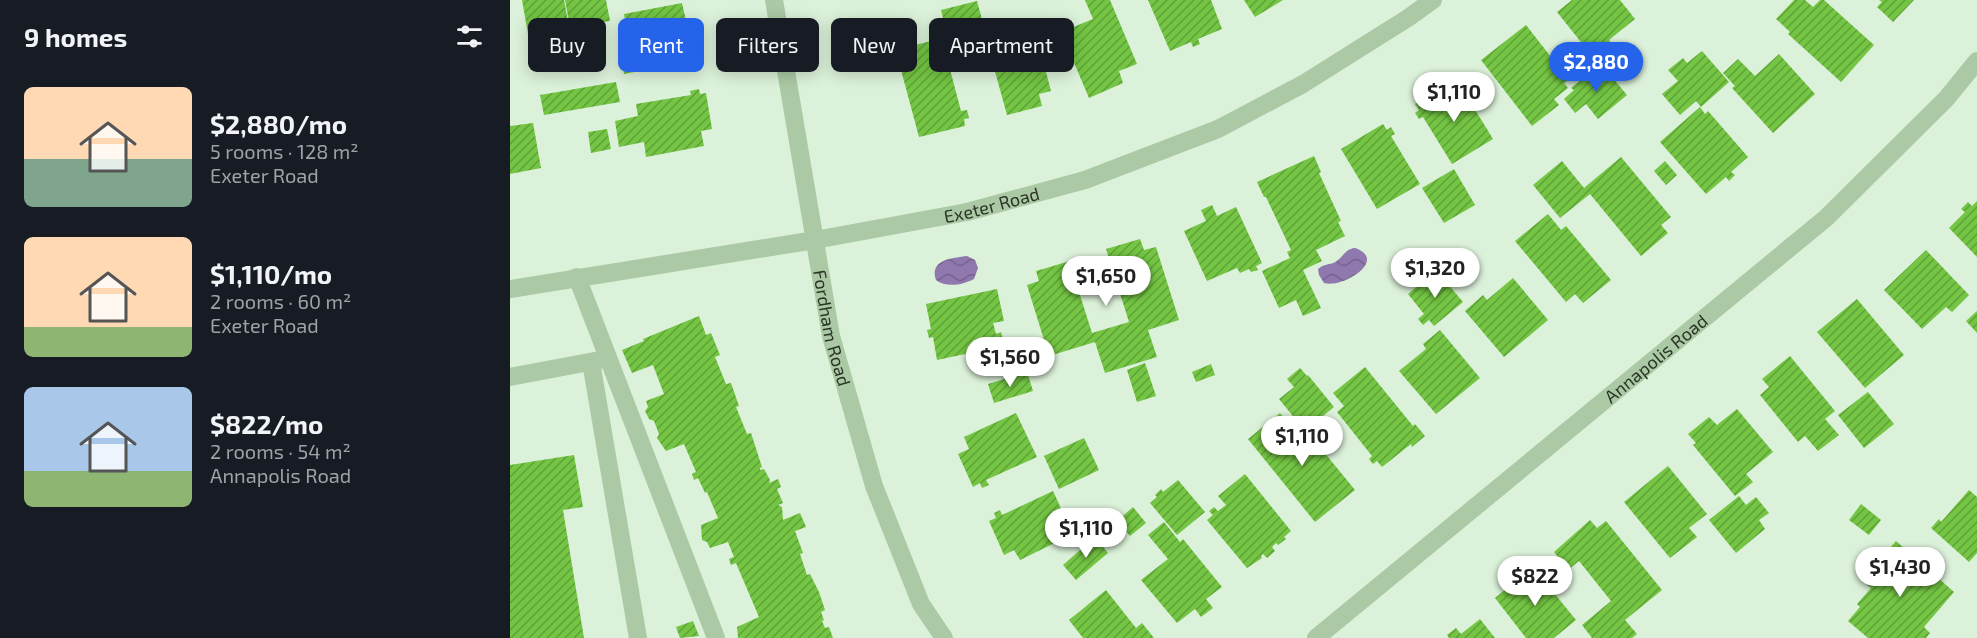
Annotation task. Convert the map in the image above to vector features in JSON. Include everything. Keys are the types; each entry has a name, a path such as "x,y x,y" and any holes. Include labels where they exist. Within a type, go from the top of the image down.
{"street":[{"name":"Fordham Road","path":"774,0 831,336 874,486 921,604 944,638"},
{"name":"Exeter Road","path":"510,289 815,240 967,212 1086,180 1207,133 1303,84 1433,0"},
{"name":"Annapolis Road","path":"1316,638 1826,218 1946,99 1977,61"},
{"path":"577,278 599,360 638,638"},
{"path":"510,377 599,360"},
{"path":"599,360 716,638"}],"water":[{"path":"1355,248 1364,253 1367,259 1365,266 1351,278 1332,284 1324,283 1318,269 1333,263 1348,250"},
{"path":"967,256 975,260 978,268 974,279 955,285 936,280 935,273 939,264 949,259"}],"building":[{"path":"522,0 564,0 567,18 528,18 528,34"},
{"path":"565,0 606,0 610,21 606,22 606,18 568,18"},
{"path":"1085,0 1110,0 1137,64 1119,71 1123,83 1089,98 1074,63 1074,27 1093,19"},
{"path":"1148,0 1211,0 1222,29 1198,39 1200,44 1193,47 1191,42 1170,51"},
{"path":"1244,0 1283,0 1255,17"},
{"path":"1572,0 1620,0 1635,19 1609,40 1614,47 1596,61 1557,12"},
{"path":"1794,0 1805,0 1813,7 1820,0 1824,0 1874,45 1841,82 1788,34 1790,32 1776,19"},
{"path":"1879,0 1914,0 1893,22 1877,7 1882,2"},
{"path":"977,1 982,18 943,18 941,10"},
{"path":"682,3 685,18 625,18 624,14"},
{"path":"1526,25 1569,80 1564,83 1568,88 1554,99 1559,105 1532,126 1481,60"},
{"path":"929,42 929,72 951,72 961,111 967,110 969,118 964,119 965,126 919,137 902,72 917,72 917,44"},
{"path":"1702,51 1729,82 1701,107 1696,101 1680,115 1662,94 1678,81 1668,70 1683,58 1687,63"},
{"path":"1779,54 1815,94 1773,133 1732,88 1735,86 1723,73 1738,59 1755,76"},
{"path":"1601,64 1627,95 1598,119 1586,104 1575,113 1564,99 1574,90 1571,88"},
{"path":"995,72 1046,72 1051,91 1039,94 1042,106 1007,115"},
{"path":"616,82 620,102 544,115 540,95"},
{"path":"1445,86 1452,97 1463,90 1493,139 1452,164 1423,117 1419,119 1415,113 1419,110 1415,104"},
{"path":"699,89 700,94 706,93 712,129 701,131 704,146 646,157 644,142 619,147 615,121 638,116 636,104 691,95 690,91"},
{"path":"1700,107 1705,114 1708,111 1748,157 1731,172 1735,175 1729,181 1726,177 1706,194 1660,142"},
{"path":"533,123 541,168 510,174 510,126"},
{"path":"1383,124 1387,130 1391,127 1395,134 1391,136 1420,184 1377,209 1341,149"},
{"path":"607,129 611,149 591,153 588,132"},
{"path":"1314,156 1345,236 1316,250 1322,261 1303,270 1321,308 1303,316 1296,300 1279,308 1262,271 1290,258 1287,252 1291,250 1257,182"},
{"path":"1621,157 1671,217 1661,225 1668,233 1641,256 1590,194 1560,218 1533,185 1562,161 1584,188"},
{"path":"1665,161 1677,175 1666,185 1654,171"},
{"path":"1454,169 1475,205 1444,223 1422,188"},
{"path":"1977,201 1977,257 1949,228 1965,212 1961,209 1968,202 1972,206"},
{"path":"1212,205 1217,216 1236,207 1262,263 1256,266 1258,270 1251,272 1249,269 1240,273 1237,268 1207,281 1184,231 1206,221 1201,210"},
{"path":"1548,214 1561,230 1566,226 1611,280 1583,303 1575,294 1566,302 1515,241"},
{"path":"1140,239 1144,250 1156,247 1179,320 1148,330 1157,357 1105,373 1095,342 1049,356 1027,285 1039,281 1036,271 1070,261 1072,266 1079,264 1081,274 1074,276 1092,333 1129,322 1106,249"},
{"path":"1926,250 1969,295 1952,312 1946,307 1922,329 1884,290"},
{"path":"1429,254 1437,265 1422,276 1414,265"},
{"path":"1436,270 1463,302 1434,326 1429,320 1423,325 1418,319 1424,314 1408,294"},
{"path":"1513,278 1548,320 1504,357 1465,311 1483,295 1487,300"},
{"path":"997,289 1004,321 993,323 996,334 1001,332 1003,340 997,342 998,347 937,360 933,337 929,338 927,330 931,329 926,304"},
{"path":"1857,299 1904,355 1865,388 1817,332"},
{"path":"1977,311 1977,333 1966,321"},
{"path":"699,316 706,335 711,333 720,355 715,357 726,384 731,383 739,406 736,407 747,434 751,433 762,467 760,470 764,469 770,480 769,483 778,479 781,487 777,489 783,503 778,505 782,507 783,520 800,513 806,527 795,531 803,553 800,554 807,575 810,574 825,610 821,612 824,620 822,621 825,628 829,627 833,638 738,638 737,627 759,617 736,563 731,565 729,559 734,557 728,542 710,548 707,542 702,540 701,525 718,518 707,492 705,493 698,478 694,480 692,474 696,472 684,444 666,451 657,438 659,434 654,421 649,419 645,411 648,407 646,401 664,394 653,365 632,373 622,350"},
{"path":"1440,330 1480,378 1436,414 1399,371 1426,349 1423,344"},
{"path":"1790,356 1835,411 1825,419 1839,435 1818,451 1805,436 1798,442 1760,395 1769,387 1762,379"},
{"path":"1145,363 1156,396 1137,402 1127,370"},
{"path":"1211,364 1215,375 1196,382 1192,372"},
{"path":"1365,367 1413,426 1415,424 1425,436 1382,467 1377,461 1373,464 1369,459 1372,456 1337,412 1344,406 1333,393"},
{"path":"1300,368 1334,407 1305,431 1279,399 1294,387 1287,379"},
{"path":"1027,372 1033,391 994,403 988,384"},
{"path":"1868,392 1894,424 1864,448 1838,415"},
{"path":"1737,409 1773,452 1746,474 1753,482 1735,496 1693,445 1696,443 1688,434 1709,417 1717,425"},
{"path":"1016,413 1037,457 986,480 989,485 982,488 980,483 973,487 958,454 969,449 964,437"},
{"path":"1280,413 1302,441 1310,435 1355,490 1315,522 1248,439"},
{"path":"1084,438 1099,470 1059,489 1044,456"},
{"path":"574,455 583,507 563,510 584,638 510,638 510,465"},
{"path":"1668,466 1707,514 1689,528 1697,537 1670,558 1624,502"},
{"path":"1245,474 1291,531 1284,537 1286,539 1272,547 1275,551 1267,558 1263,554 1262,558 1247,568 1207,520 1213,515 1209,511 1214,507 1218,511 1226,505 1218,496"},
{"path":"1178,480 1205,512 1177,535 1150,503 1161,489 1163,492"},
{"path":"1969,490 1977,497 1977,553 1969,562 1931,528 1939,519 1941,522"},
{"path":"1053,491 1073,534 1020,560 1014,550 1004,555 989,521 996,518 994,513 1000,510 1002,515"},
{"path":"1739,496 1746,505 1756,497 1769,513 1759,520 1765,529 1736,553 1709,520"},
{"path":"1861,504 1881,520 1869,535 1849,520"},
{"path":"1133,507 1146,523 1130,536 1117,521"},
{"path":"1590,520 1597,528 1606,521 1662,590 1625,620 1637,634 1632,638 1592,638 1582,625 1611,601 1579,561 1568,570 1554,552"},
{"path":"1164,522 1180,542 1183,539 1222,587 1206,599 1213,608 1201,617 1195,609 1177,623 1141,580 1168,559 1148,535"},
{"path":"1095,537 1108,553 1076,580 1063,565"},
{"path":"1896,541 1954,592 1924,627 1930,633 1926,638 1868,638 1848,621 1860,607 1857,604 1871,588 1862,581"},
{"path":"1533,567 1576,620 1554,638 1526,638 1495,598"},
{"path":"1106,590 1136,628 1142,623 1154,638 1083,638 1069,620"},
{"path":"1480,619 1495,638 1449,638 1447,635 1456,628 1461,634"},
{"path":"693,621 699,636 680,638 676,627"}]}
